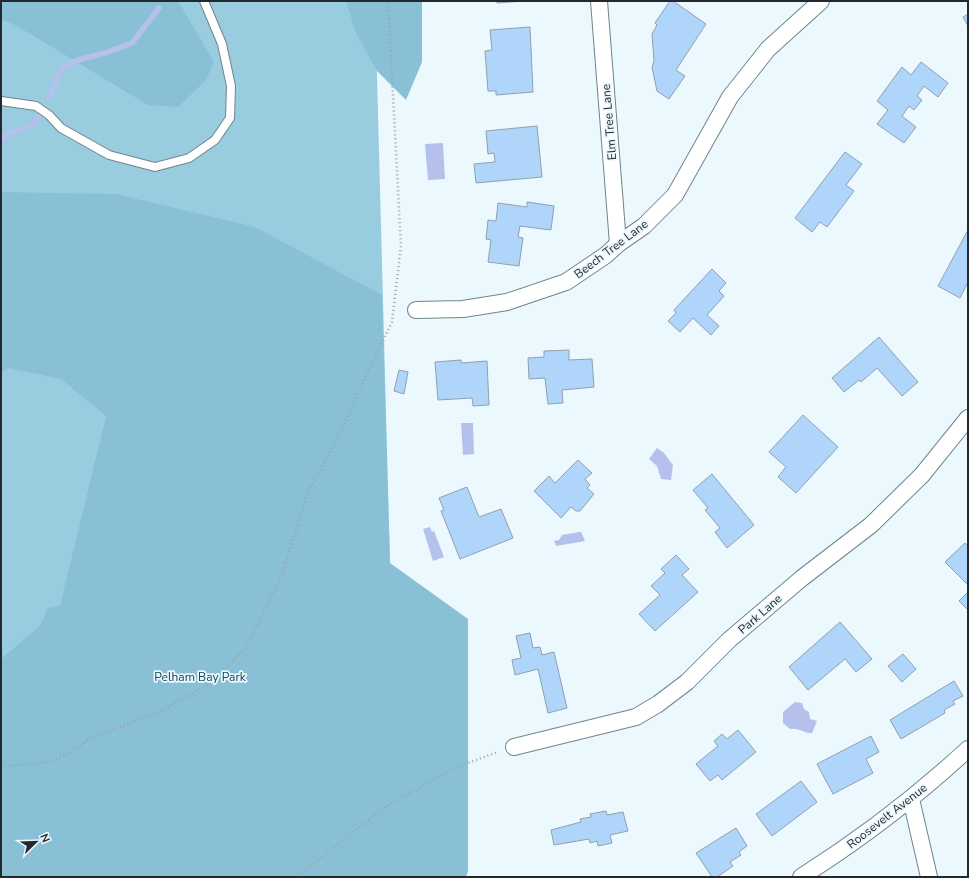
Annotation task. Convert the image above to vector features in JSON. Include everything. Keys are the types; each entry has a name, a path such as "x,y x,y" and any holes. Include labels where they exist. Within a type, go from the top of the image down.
{"street":[{"name":"Elm Tree Lane","path":"599,1 618,244"},
{"name":"Beech Tree Lane","path":"416,310 463,309 507,302 566,282 606,255 618,244 644,226 674,194 730,97 768,49 821,1"},
{"name":"Park Lane","path":"514,747 636,717 658,704 687,682 729,640 802,578 871,525 922,475 968,418"},
{"name":"Roosevelt Avenue","path":"801,877 840,852 911,799 968,749"},
{"path":"911,799 929,877"}],"lane":[{"path":"1,101 36,106 49,115 61,128 109,155 155,167 189,158 215,140 230,118 231,86 222,44 204,1"}],"path":[{"path":"1,767 48,762 71,752 90,738 159,712 208,685 244,649 282,574 307,494 342,430 392,322 401,246 388,1"},
{"path":"296,877 384,808 454,768 514,747"}],"green space":[{"name":"Pelham Bay Park","path":"1,1 375,1 390,563 1,877"},
{"path":"1,1 178,1 214,62 206,80 178,107 148,105 17,26 1,19"},
{"path":"346,1 422,1 422,62 406,100 377,71 356,33"},
{"name":"Pelham Bay Park","path":"1,192 116,194 255,227 382,295 390,563 468,619 468,871 466,877 1,877 1,659 40,626 48,608 60,606 106,416 61,379 8,368 1,372"}],"shaded area":[{"path":"443,143 445,179 428,180 425,144"},
{"path":"461,423 473,423 474,454 463,455"},
{"path":"657,448 664,453 673,465 671,480 661,479 657,466 649,459"},
{"path":"430,527 432,532 434,531 444,557 433,561 423,529"},
{"path":"581,532 585,541 556,546 554,541 559,540 562,535"},
{"path":"795,702 802,703 804,709 809,712 810,719 817,721 812,733 790,729 783,723 783,712"}],"building":[{"path":"497,1 524,1 497,3"},
{"path":"670,1 673,1 706,24 676,70 685,76 669,99 657,91 652,67 654,61 652,34 657,25 655,23"},
{"path":"968,14 968,26 963,17"},
{"path":"530,27 533,92 496,95 496,91 488,91 485,51 492,50 490,30"},
{"path":"921,62 948,83 938,97 924,86 917,96 922,100 914,110 909,106 902,116 916,127 904,143 877,124 888,110 877,101 902,67 911,75"},
{"path":"537,126 542,177 476,183 474,164 495,162 494,153 488,154 486,131"},
{"path":"845,152 862,164 846,185 854,191 827,227 820,222 812,232 795,218"},
{"path":"527,202 554,206 551,230 520,226 518,237 523,238 519,266 488,262 491,240 486,239 488,220 496,221 498,203 527,207"},
{"path":"968,230 968,282 960,298 938,286"},
{"path":"712,269 726,283 719,291 724,296 707,315 719,326 711,335 693,318 680,332 668,321 676,313 674,310"},
{"path":"879,337 918,382 902,396 877,368 861,382 859,380 844,392 832,378"},
{"path":"569,350 569,360 592,359 594,387 562,390 563,403 548,404 545,378 529,379 528,358 544,357 544,351"},
{"path":"461,360 461,363 487,361 489,405 473,406 472,398 438,400 435,362"},
{"path":"399,370 408,372 404,394 394,391"},
{"path":"803,415 838,447 796,493 778,477 786,467 769,452"},
{"path":"578,460 592,473 585,479 590,485 587,488 594,494 580,511 576,511 571,507 561,518 534,491 549,476 555,483"},
{"path":"712,474 754,525 727,548 715,532 720,528 705,510 708,508 693,490"},
{"path":"467,487 479,517 501,509 513,538 460,559 441,511 444,510 439,498"},
{"path":"965,543 968,546 968,585 945,562"},
{"path":"676,555 689,569 682,575 698,592 655,631 639,614 660,595 651,586 665,573 661,569"},
{"path":"968,592 968,610 959,601"},
{"path":"840,622 872,659 856,672 845,659 808,690 789,667"},
{"path":"530,633 533,648 540,647 542,655 554,652 567,708 548,713 538,669 515,675 512,660 521,658 516,636"},
{"path":"903,654 916,669 902,682 888,666"},
{"path":"954,681 963,696 953,701 955,704 944,710 945,713 901,739 890,720"},
{"path":"738,730 756,752 722,780 718,775 710,781 696,764 718,746 714,741 722,734 727,739"},
{"path":"871,736 879,752 866,759 873,773 833,794 817,764"},
{"path":"801,781 817,802 772,836 756,814"},
{"path":"606,811 607,815 623,812 628,831 610,835 612,843 598,846 597,841 590,843 589,839 554,845 551,830 581,822 580,819 591,817 590,814"},
{"path":"736,828 747,846 739,852 741,855 730,862 733,866 717,877 712,877 696,853"}],"waterway":[{"path":"49,97 62,68 78,60 105,53 132,43 159,8"},
{"path":"1,141 7,134 35,124 39,116"}]}
